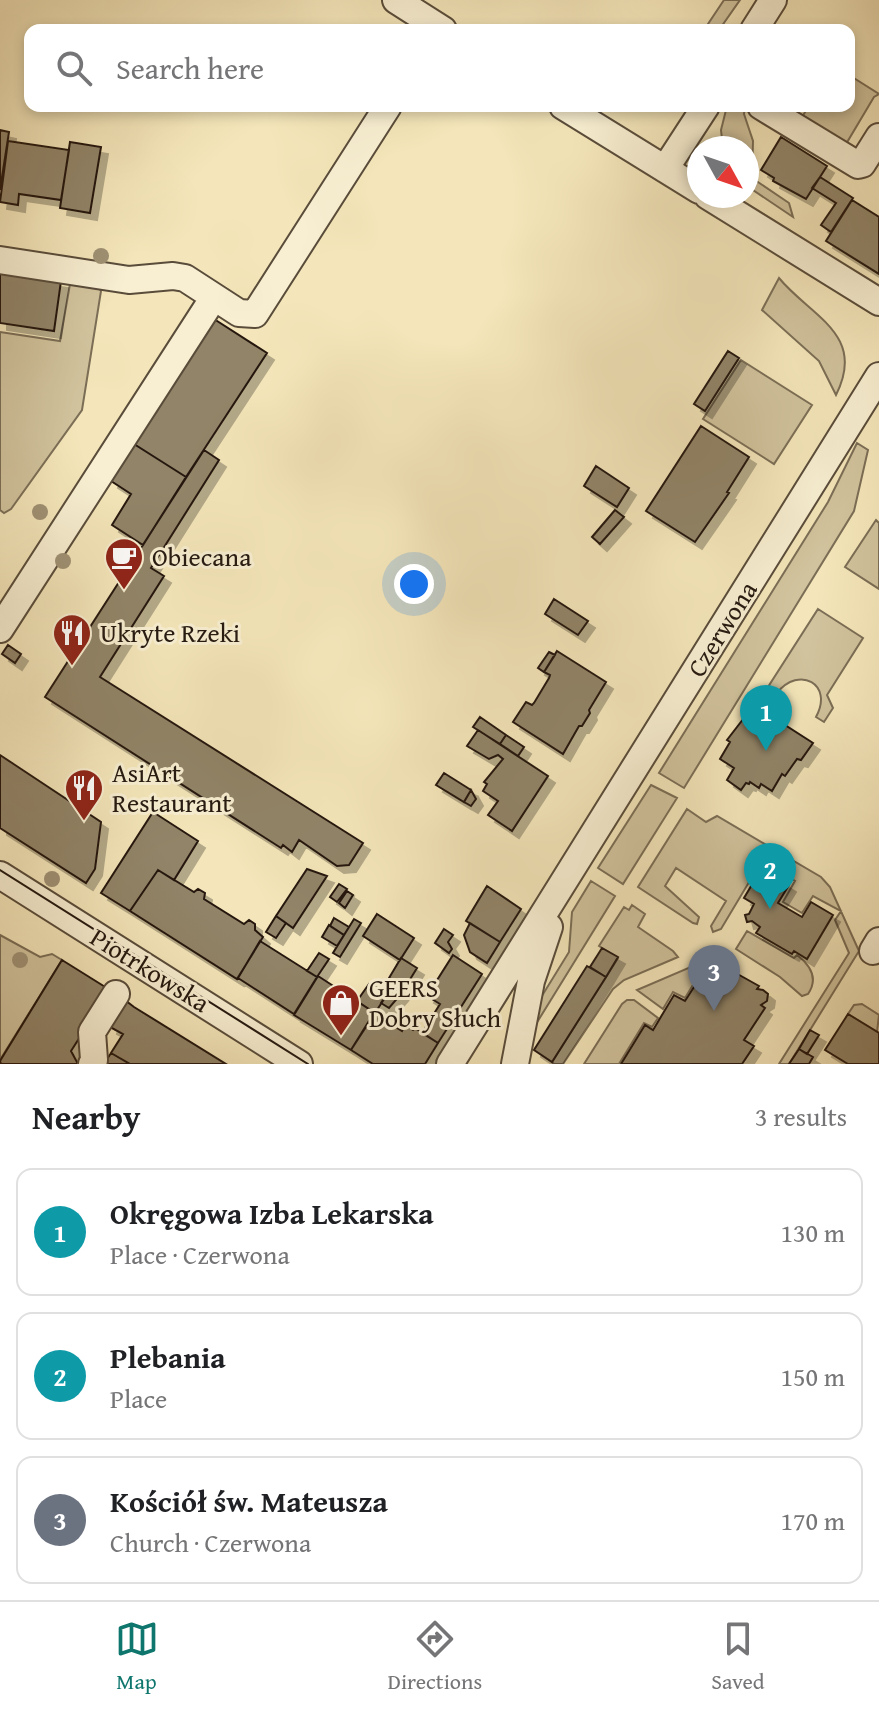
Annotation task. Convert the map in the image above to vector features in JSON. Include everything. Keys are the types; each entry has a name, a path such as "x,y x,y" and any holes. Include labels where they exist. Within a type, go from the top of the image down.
{"street":[{"path":"396,0 432,24"},
{"path":"758,24 773,0"},
{"path":"0,260 129,280 173,276 185,278 239,313 255,314 384,112"},
{"path":"573,112 687,183"},
{"path":"665,169 702,112"},
{"path":"771,112 858,165 862,164 879,137"},
{"path":"727,208 879,302"},
{"path":"0,629 214,297"},
{"name":"Czerwona","path":"450,1064 879,376"},
{"name":"Piotrkowska","path":"0,875 299,1064"},
{"name":"Czerwona","path":"515,1064 531,981 564,882"},
{"path":"92,1064 92,1032 116,994"}],"shaded area":[{"path":"724,0 740,0 723,24 708,24"},
{"path":"855,79 879,94 874,97 846,144 802,117 805,112 855,112"},
{"path":"726,112 744,112 751,136 722,136"},
{"path":"759,183 789,203 793,217 759,194"},
{"path":"779,278 831,328 840,341 845,356 844,374 836,395 819,361 762,310"},
{"path":"70,284 99,288 101,291 82,410 11,509 4,513 0,510 0,332 60,341"},
{"path":"741,360 812,405 774,464 703,419"},
{"path":"857,443 868,450 854,511 684,788 659,773 828,502"},
{"path":"876,520 879,523 879,589 845,567"},
{"path":"818,609 863,638 827,695 833,708 824,722 816,717 821,695 812,682 795,680 777,693 768,687"},
{"path":"651,785 677,798 623,884 598,868"},
{"path":"687,809 706,822 717,816 821,877 830,887 841,911 813,896 802,913 783,902 795,881 761,862 721,929 713,932 711,926 726,901 676,868 665,886 699,917 697,924 638,887"},
{"path":"591,881 615,896 536,1024 540,999 569,952 572,912"},
{"path":"632,905 645,914 638,927 678,957 624,980 613,989 563,1064 554,1064 552,1062 618,958 599,946 624,907 629,910"},
{"path":"841,911 859,951 789,1064 779,1064 849,953 835,920"},
{"path":"747,931 794,958 797,955 806,963 813,977 808,994 802,996 780,977 736,949"},
{"path":"0,935 40,957 52,954 62,960 0,1060"},
{"path":"700,963 705,965 685,998 673,992 663,1009 637,990"},
{"path":"634,1000 658,1018 652,1027 644,1023 619,1064 584,1064 622,1004"},
{"path":"862,1004 879,1015 877,1032 848,1014 854,1005"}],"building":[{"path":"0,130 9,132 0,190"},
{"path":"781,137 827,166 806,199 773,181 774,178 761,170"},
{"path":"8,141 69,150 61,200 19,194 18,205 0,202"},
{"path":"70,142 101,147 90,213 60,208"},
{"path":"820,177 853,198 831,232 821,225 836,203 812,188"},
{"path":"852,200 879,217 879,274 826,241"},
{"path":"0,272 61,281 54,331 0,323"},
{"path":"214,319 267,353 186,477 134,444"},
{"path":"728,351 739,358 705,411 694,404"},
{"path":"701,426 749,457 729,493 695,542 646,511"},
{"path":"134,444 186,477 143,545 112,525 131,494 111,481"},
{"path":"204,450 219,460 151,568 164,576 100,677 363,843 349,865 337,866 299,840 292,852 283,845 281,848 45,697"},
{"path":"596,466 629,488 617,507 584,486"},
{"path":"615,510 624,517 600,544 592,537"},
{"path":"554,599 588,621 578,635 545,614"},
{"path":"8,645 21,654 15,663 2,654"},
{"path":"557,651 606,682 563,754 513,722 526,702 534,703 549,678 550,675 544,672"},
{"path":"549,652 555,655 544,672 538,668"},
{"path":"754,705 813,743 785,776 782,774 772,791 750,782 741,790 727,780 734,768 720,759 730,742 727,740"},
{"path":"480,717 506,735 500,744 473,727"},
{"path":"478,730 548,776 512,831 488,815 498,801 483,791 487,784 484,782 503,759 498,755 489,759 467,746"},
{"path":"506,735 524,747 518,756 500,744"},
{"path":"0,755 101,822 95,869 86,883 0,828"},
{"path":"444,773 471,790 464,802 436,785"},
{"path":"471,790 476,799 471,806 464,802"},
{"path":"153,812 198,841 174,880 158,870 130,911 101,893"},
{"path":"762,868 789,885 778,903 802,917 811,902 833,915 807,959 756,933 760,927 752,921 747,922 745,915 749,914 754,904 744,898"},
{"path":"307,869 327,876 293,928 276,916"},
{"path":"158,870 194,892 198,889 205,893 204,899 244,924 249,920 255,924 255,930 263,937 237,979 130,911"},
{"path":"339,884 347,889 337,902 330,897"},
{"path":"487,886 521,909 500,942 466,921"},
{"path":"347,891 353,895 345,908 339,903"},
{"path":"377,914 414,938 400,960 363,936"},
{"path":"276,916 286,923 276,938 266,932"},
{"path":"334,918 349,927 344,935 330,926"},
{"path":"354,919 361,923 340,957 333,953"},
{"path":"470,923 500,942 487,963 470,952 464,935"},
{"path":"329,925 344,935 337,946 322,937"},
{"path":"444,929 453,935 448,942 452,949 449,953 435,943"},
{"path":"260,941 317,977 294,1014 238,978"},
{"path":"602,948 618,957 606,977 590,967"},
{"path":"319,953 329,959 317,977 307,971"},
{"path":"453,955 482,974 438,1043 422,1033 440,1004 427,996"},
{"path":"401,958 417,968 401,994 391,988 395,981 389,978"},
{"path":"62,960 110,990 71,1051 78,1064 1,1064 0,1061"},
{"path":"716,962 768,994 767,1001 761,1005 765,1008 744,1040 754,1046 742,1064 621,1064 645,1025 653,1030 674,995 685,1001 705,970 708,972 710,965"},
{"path":"587,966 606,977 552,1062 534,1050"},
{"path":"318,976 375,1013 351,1050 294,1015"},
{"path":"369,984 388,993 375,1013 357,1001"},
{"path":"391,988 401,994 389,1008 381,1003"},
{"path":"121,997 226,1064 130,1064 111,1053 123,1034 110,1027"},
{"path":"374,1013 402,1031 405,1025 413,1030 415,1028 438,1043 425,1064 373,1064 351,1050"},
{"path":"848,1014 879,1033 879,1064 848,1064 825,1050"},
{"path":"810,1030 819,1035 807,1054 799,1049"},
{"path":"799,1049 813,1057 809,1064 789,1064"},
{"path":"111,1053 130,1064 104,1064"}],"tram line":[{"path":"0,870 308,1064"}],"place":[{"name":"Obiecana","path":"124,591"},
{"name":"Ukryte Rzeki","path":"72,667"},
{"name":"Okręgowa Izba Lekarska","path":"766,751"},
{"name":"AsiArt Restaurant","path":"84,822"},
{"name":"Plebania","path":"770,909"},
{"name":"Kościół św. Mateusza","path":"714,1011"},
{"name":"GEERS Dobry Słuch","path":"341,1037"}]}
